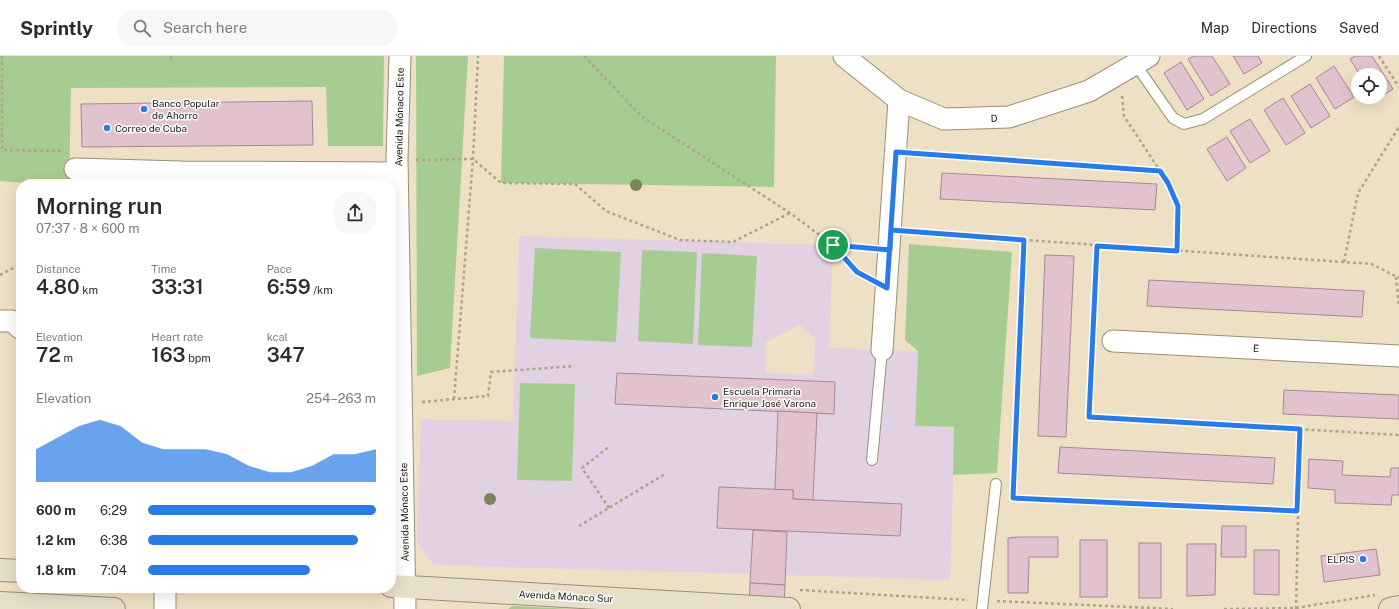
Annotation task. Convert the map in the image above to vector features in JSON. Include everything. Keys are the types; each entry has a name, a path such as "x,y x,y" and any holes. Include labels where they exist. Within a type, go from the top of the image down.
{"main road":[{"path":"0,570 16,571"},
{"name":"Avenida Mónaco Sur","path":"398,586 789,609"},
{"path":"1383,602 1399,607"},
{"path":"0,603 114,609"}],"street":[{"name":"Avenida Mónaco Este","path":"400,56 397,166 401,404 398,586 405,609"},
{"name":"D","path":"844,56 899,100 944,119 1009,117 1089,91 1135,65"},
{"path":"882,350 891,240 899,100"},
{"path":"70,160 182,178 397,166"},
{"path":"0,321 12,321 16,325"},
{"name":"E","path":"1112,341 1399,356"},
{"path":"165,593 165,609"}],"lane":[{"path":"1135,65 1173,118 1184,124 1203,119 1306,56"},
{"path":"872,460 882,350"},
{"path":"982,609 996,484"}],"path":[{"path":"2,56 2,150 70,160"},
{"path":"171,56 172,62"},
{"path":"454,399 473,159 478,56"},
{"path":"584,56 642,116 790,213 833,245 857,272 887,288"},
{"path":"1379,56 1399,87"},
{"path":"1135,65 1124,116 1168,183 1178,206 1177,251"},
{"path":"1344,262 1358,194 1399,127"},
{"path":"896,152 1160,171"},
{"path":"397,166 473,159 501,183 575,184 606,211 680,240 733,242 790,213"},
{"path":"833,245 891,240 1024,240 1372,264 1397,277 1399,306"},
{"path":"1024,240 1013,498 1297,511"},
{"path":"1097,246 1089,417 1399,435"},
{"path":"0,275 16,267"},
{"path":"401,404 488,396 491,372 575,366"},
{"path":"1296,608 1300,429"},
{"path":"609,508 582,468 610,446"},
{"path":"579,526 665,474"},
{"path":"1224,609 1296,608 1383,602"}],"shaded area":[{"name":"Escuela Primaria Enrique José Varona","path":"519,236 833,245 829,348 918,351 915,426 955,427 950,580 434,565 417,543 421,419 513,421","holes":["800,325 815,339 813,375 765,373 766,342"]}],"green space":[{"path":"0,56 384,56 383,146 328,146 326,87 71,88 69,179 16,179 16,182 0,181"},
{"path":"416,56 468,56 450,368 417,376"},
{"path":"504,56 776,56 774,187 501,183"},
{"path":"909,244 1012,252 997,473 953,475 954,427 915,426 918,351 905,340"},
{"path":"535,248 621,252 616,342 530,338"},
{"path":"642,250 697,252 693,344 638,341"},
{"path":"702,253 757,256 752,347 698,345"},
{"path":"520,383 575,384 572,481 517,480"},
{"path":"512,606 574,609 508,609"}],"building":[{"path":"1194,56 1212,56 1230,84 1211,96 1188,59"},
{"path":"1233,56 1258,56 1262,63 1244,74"},
{"path":"1355,56 1372,56 1380,68 1356,68 1350,59"},
{"path":"1181,62 1204,99 1187,110 1164,73"},
{"path":"1334,66 1351,92 1351,99 1335,109 1316,78"},
{"path":"1387,80 1393,89 1387,93"},
{"path":"1310,84 1330,116 1311,128 1291,96"},
{"path":"1283,98 1305,133 1286,145 1264,110"},
{"path":"312,101 313,145 82,147 81,104"},
{"path":"1250,119 1270,151 1250,163 1230,131"},
{"path":"1227,137 1246,168 1227,181 1207,149"},
{"path":"942,173 1157,184 1155,210 940,199"},
{"path":"1045,255 1074,256 1066,437 1038,436"},
{"path":"1149,280 1364,291 1362,317 1147,306"},
{"path":"617,373 835,382 834,414 615,404"},
{"path":"1284,390 1399,395 1399,419 1283,414"},
{"path":"778,411 817,413 813,500 793,499 793,490 775,490"},
{"path":"1060,447 1275,458 1273,484 1058,473"},
{"path":"1309,459 1343,461 1342,475 1390,477 1391,468 1399,468 1399,495 1392,495 1391,505 1335,503 1335,490 1308,488"},
{"path":"719,487 793,490 793,499 902,504 900,536 717,528"},
{"path":"1222,526 1246,526 1246,557 1221,557"},
{"path":"753,530 787,532 785,585 750,583"},
{"path":"1058,537 1058,557 1029,557 1028,593 1008,593 1008,538"},
{"path":"1080,540 1107,540 1107,597 1080,597"},
{"path":"1139,543 1161,543 1161,598 1139,598"},
{"path":"1187,544 1216,544 1215,595 1187,596"},
{"path":"1376,549 1380,575 1324,582 1321,556"},
{"path":"1254,550 1279,550 1279,595 1254,594"},
{"path":"750,583 785,585 784,609 749,609"}],"place":[{"name":"Banco Popular de Ahorro","path":"144,109"},
{"name":"Correo de Cuba","path":"107,128"},
{"name":"Escuela Primaria Enrique José Varona","path":"715,397"},
{"name":"ELPIS","path":"1363,559"}],"route":[{"path":"833,245 857,272 887,288 890,250 896,152 1160,171 1168,183 1178,206 1177,251 1097,246 1089,417 1300,429 1297,511 1013,498 1024,240 891,230 890,250 833,245"}]}
